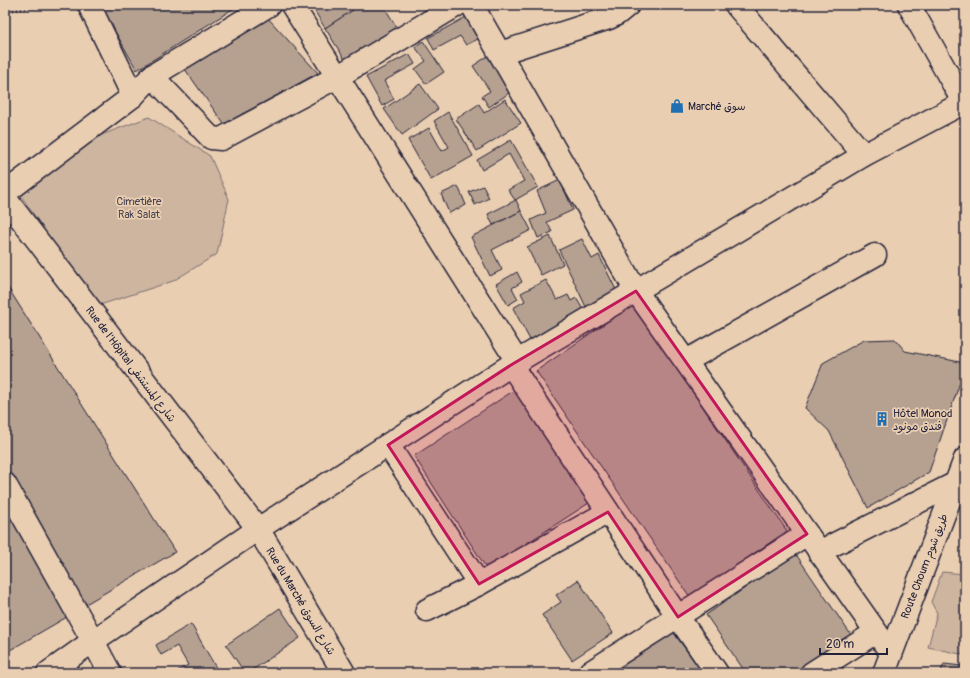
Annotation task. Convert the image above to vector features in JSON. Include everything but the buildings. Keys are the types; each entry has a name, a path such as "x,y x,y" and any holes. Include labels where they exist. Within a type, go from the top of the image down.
{"main road":[{"path":"88,5 133,96"},
{"path":"5,193 133,96 152,76 269,5"},
{"path":"292,5 608,512 717,673"},
{"path":"152,76 211,138 221,139 337,77 457,5"},
{"path":"472,5 636,291 876,632 887,663"},
{"path":"500,53 609,18 617,14 628,5"},
{"path":"736,5 864,155"},
{"path":"48,673 258,529 514,363 864,155 964,102 909,5"},
{"name":"Rue de l'Hôpital شارع المستشفى","path":"5,198 258,529"},
{"path":"686,361 875,254"},
{"path":"388,445 478,584"},
{"name":"Route Choum طريق شوم","path":"887,663 965,459"},
{"path":"819,552 956,483"},
{"path":"5,484 110,673"},
{"path":"427,610 478,584 608,512"},
{"name":"Rue du Marché شارع السوق","path":"258,529 344,673"},
{"path":"589,673 807,534"},
{"path":"812,673 876,632"}],"path":[{"path":"5,11 53,5"}],"highlighted area":[{"path":"636,291 807,534 678,617 608,512 479,584 388,445 511,365"}],"green space":[{"name":"Cimetière Rak Salat","path":"149,117 210,156 229,199 217,254 173,281 97,306 21,196 59,151"},
{"path":"942,572 965,574 965,655 928,647 937,613 931,602"}],"place":[{"name":"Marché سوق","path":"677,106"},
{"name":"Hôtel Monod فندق مونود","path":"882,419"}]}
